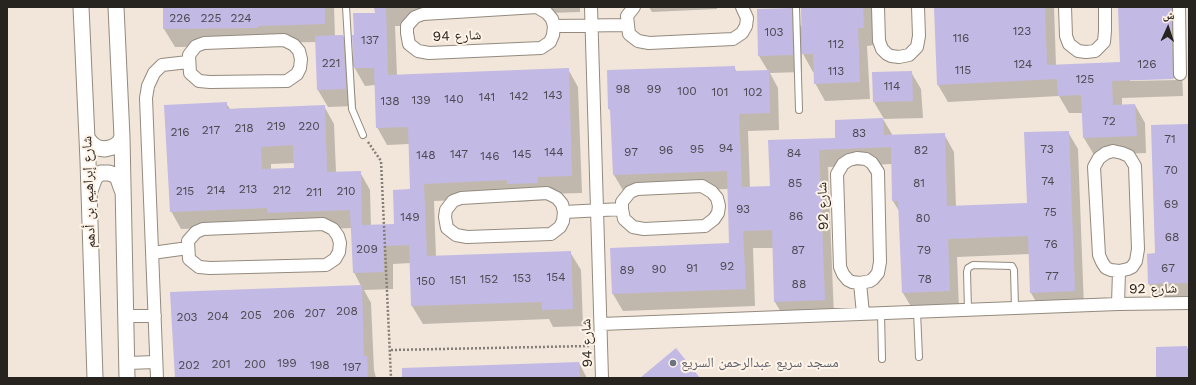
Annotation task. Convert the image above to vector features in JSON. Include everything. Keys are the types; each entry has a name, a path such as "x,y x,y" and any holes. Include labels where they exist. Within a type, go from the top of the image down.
{"street":[{"name":"شارع إبراهيم بن أدهم","path":"81,7 95,378"},
{"path":"116,7 124,195 127,378"},
{"name":"شارع 94","path":"591,7 602,378"},
{"path":"634,7 627,16 629,34 638,41 649,43 733,39 742,33 746,26 747,18 742,7"},
{"path":"878,7 879,41 887,54 899,57 909,55 917,47 919,36 918,7"},
{"path":"1065,7 1066,36 1069,44 1078,51 1086,52 1095,51 1104,42 1105,7"},
{"path":"1179,7 1180,74"},
{"name":"شارع 94","path":"537,8 547,13 552,19 554,26 553,35 550,42 541,48 424,52 418,51 409,44 407,33 407,26 410,22 415,17 422,14 537,8"},
{"path":"554,26 627,25"},
{"path":"284,40 294,45 299,51 301,59 300,68 297,74 287,81 200,81 190,73 188,62 191,51 196,46 204,43 284,40"},
{"path":"157,378 146,98 154,73 162,64 188,62"},
{"path":"87,138 98,148 105,149 113,147 118,143 122,136"},
{"name":"شارع 92","path":"1114,151 1128,156 1135,166 1138,242 1136,261 1132,267 1118,271 1106,268 1099,255 1094,167 1099,158 1106,153 1114,151"},
{"name":"شارع 92","path":"857,158 866,159 872,163 878,172 879,267 878,273 873,279 860,283 848,280 840,267 837,174 843,164 849,160 857,158"},
{"path":"89,194 94,177 101,173 109,173 117,176 124,195"},
{"path":"702,186 712,192 717,198 719,206 718,213 714,219 705,226 644,229 633,227 627,223 624,219 622,209 622,202 624,198 630,192 637,189 702,186"},
{"path":"547,193 557,198 562,204 564,212 563,221 560,227 551,234 467,237 456,236 447,228 445,217 448,206 453,201 461,198 547,193"},
{"path":"564,212 622,209"},
{"path":"323,224 333,230 338,236 340,243 339,252 335,258 326,265 204,268 192,263 188,248 190,237 203,229 323,224"},
{"path":"152,253 188,248"},
{"name":"شارع 92","path":"1118,271 1118,304"},
{"path":"860,283 863,314"},
{"name":"شارع 92","path":"601,324 1118,304 1189,303"},
{"path":"126,316 155,316"},
{"path":"127,363 156,362"}],"lane":[{"path":"346,7 352,109 363,135"},
{"path":"796,7 799,110"},
{"path":"968,310 967,272 968,268 973,265 1012,266 1014,270 1015,308"},
{"path":"917,312 919,357"},
{"path":"881,313 882,359"}],"path":[{"path":"363,135 381,161 391,350 391,378"},
{"path":"391,350 602,345"}],"building":[{"path":"163,7 325,7 325,24 258,26 258,28 163,29"},
{"path":"374,7 386,7 388,75 569,68 572,176 538,177 538,183 507,184 507,180 424,184 427,256 571,251 573,309 542,310 542,302 411,306 409,245 383,246 384,272 353,273 350,210 267,213 267,208 170,212 164,105 227,102 227,109 325,105 327,172 361,171 362,225 394,224 393,190 410,189 408,127 376,128 374,68 354,68 352,35 354,35 353,13 375,13","holes":["293,145 294,168 262,169 261,147"]},
{"path":"801,7 863,7 864,28 858,28 860,82 814,84 813,54 802,54"},
{"path":"934,7 1045,7 1047,65 1120,62 1118,7 1171,7 1173,79 1112,81 1113,105 1135,104 1137,136 1083,138 1081,95 1058,96 1057,79 937,85"},
{"path":"792,8 793,55 758,56 757,9"},
{"path":"343,35 346,89 317,90 315,36"},
{"path":"735,66 735,71 769,70 770,113 739,114 742,187 770,186 768,140 835,138 835,120 883,118 884,135 945,133 947,206 1027,203 1024,132 1069,131 1075,291 1030,293 1028,236 948,239 950,291 902,293 898,201 892,201 891,147 819,150 825,300 774,302 772,230 743,231 746,289 612,294 610,248 729,243 727,171 613,175 610,109 608,109 607,70"},
{"path":"912,71 913,101 873,102 872,72"},
{"path":"1189,124 1189,283 1148,284 1147,254 1155,253 1151,125"},
{"path":"362,285 364,356 367,356 368,378 175,378 170,292"},
{"path":"1187,346 1188,378 1156,378 1156,347"},
{"name":"مسجد سريع عبدالرحمن السريع","path":"676,348 700,378 640,378"},
{"path":"579,362 580,378 402,378 402,368"}],"place":[{"name":"مسجد سريع عبدالرحمن السريع","path":"673,363"}]}
